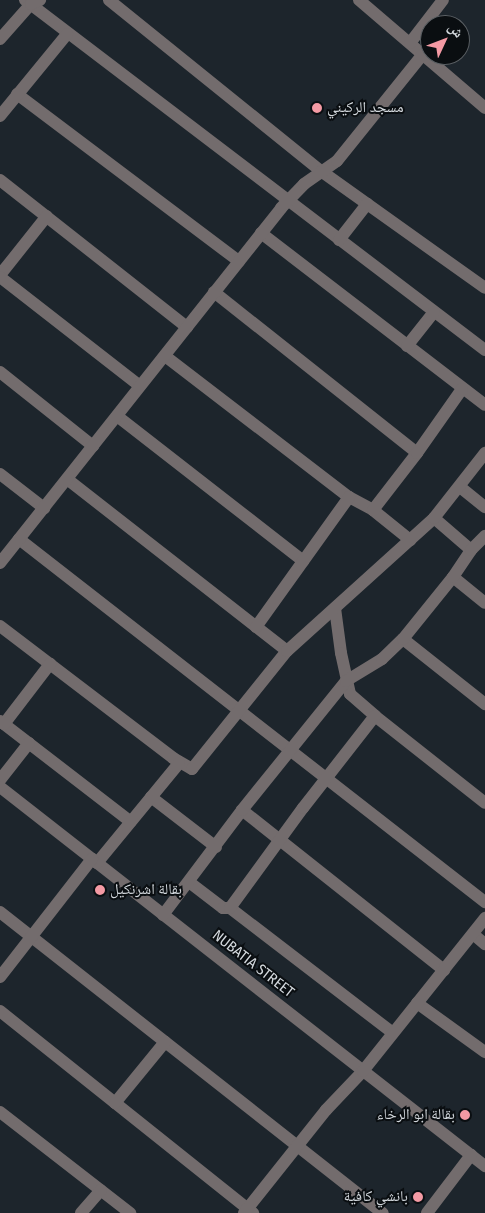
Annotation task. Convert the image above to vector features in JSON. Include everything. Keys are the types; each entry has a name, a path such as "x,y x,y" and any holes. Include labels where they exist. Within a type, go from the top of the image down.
{"street":[{"path":"109,0 321,171 485,288"},
{"path":"359,0 420,52"},
{"path":"410,43 443,0"},
{"path":"0,39 32,2 67,34 485,350"},
{"path":"0,116 67,34"},
{"path":"0,563 287,201 321,171 337,161 420,57"},
{"path":"435,65 485,108"},
{"path":"17,94 239,261"},
{"path":"0,180 187,327"},
{"path":"339,240 367,204"},
{"path":"47,216 0,276 140,386"},
{"path":"261,233 485,405"},
{"path":"214,292 417,453"},
{"path":"407,346 434,312"},
{"path":"165,356 349,497 373,510 410,540"},
{"path":"0,372 93,446"},
{"path":"373,510 417,453 462,389"},
{"path":"117,416 303,562"},
{"path":"0,626 179,763 189,769 195,767 287,651 434,518 485,453"},
{"path":"0,474 44,508"},
{"path":"67,479 287,651"},
{"path":"460,487 485,507"},
{"path":"256,627 349,497"},
{"path":"434,518 471,550"},
{"path":"163,915 242,810 346,681 382,659 403,639 453,577 471,550 485,536"},
{"path":"19,539 485,902"},
{"path":"453,577 485,603"},
{"path":"336,608 346,681 350,694 485,803"},
{"path":"403,639 485,704"},
{"path":"50,664 2,722 131,822"},
{"path":"230,908 280,839 375,716"},
{"path":"0,780 29,743"},
{"path":"0,977 94,861 131,822 179,763"},
{"name":"NUBATIA STREET","path":"0,787 481,1161"},
{"path":"151,797 216,847"},
{"path":"242,810 444,970"},
{"path":"189,882 220,906 230,908 393,1033"},
{"path":"0,912 383,1213"},
{"path":"0,1011 248,1212 296,1146 326,1110 363,1071 485,918"},
{"path":"473,934 485,944"},
{"path":"417,1003 485,1052"},
{"path":"115,1103 165,1042"},
{"path":"0,1112 130,1213"},
{"path":"427,1213 481,1161"},
{"path":"82,1213 101,1190"}],"place":[{"name":"مسجد الركيني","path":"317,108"},
{"name":"بقالة اشرنكيل","path":"100,890"},
{"name":"بقالة ابو الرخاء","path":"465,1115"},
{"name":"بانشي كافية","path":"418,1197"}]}
